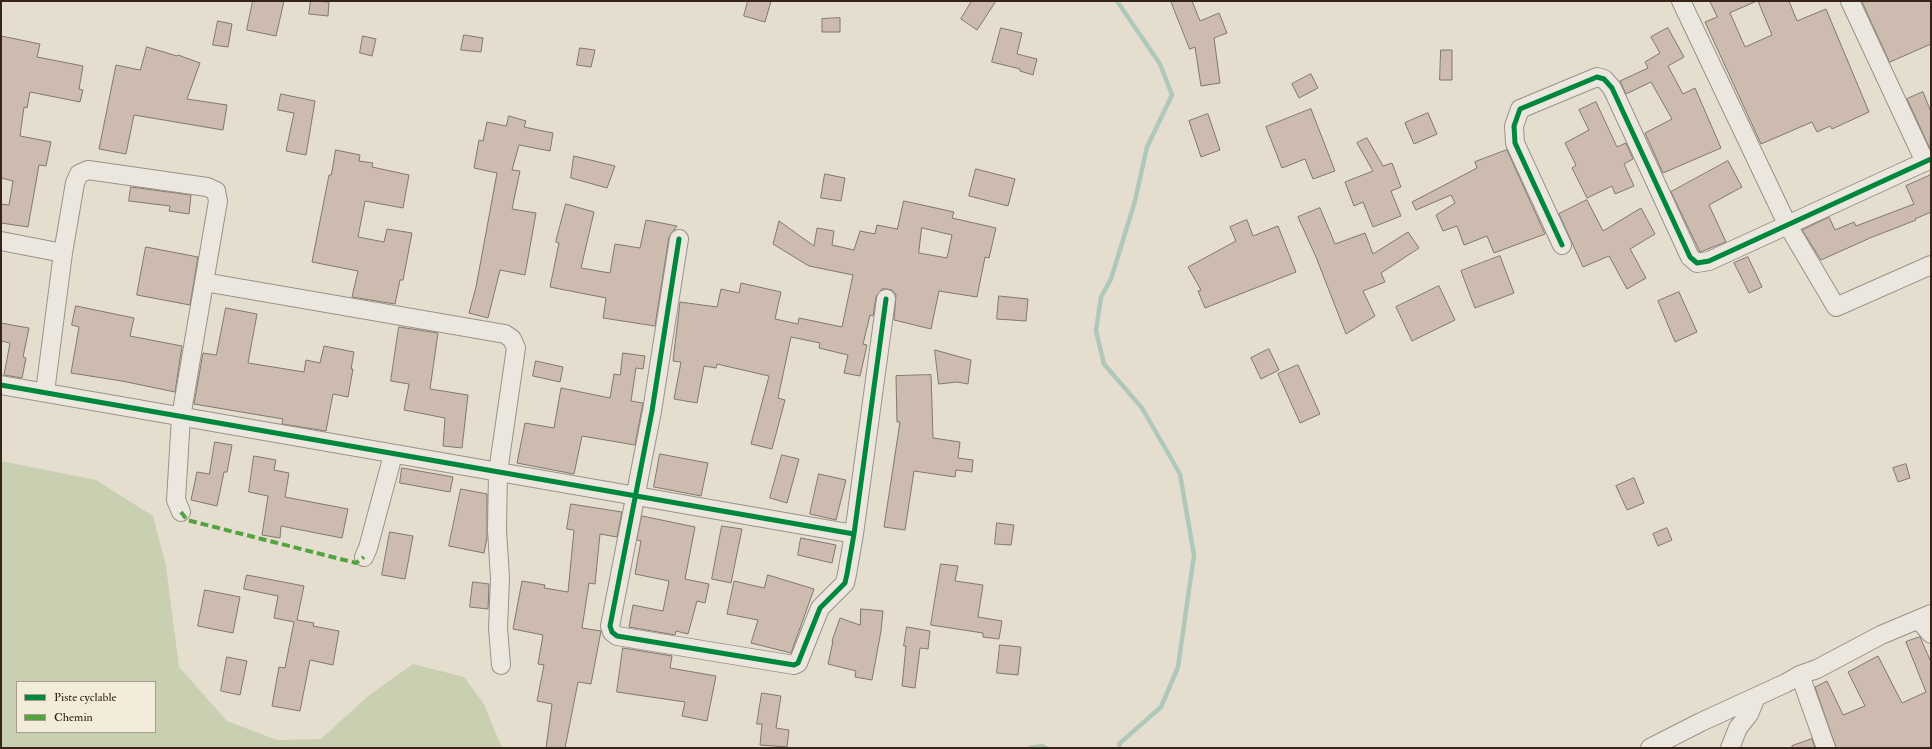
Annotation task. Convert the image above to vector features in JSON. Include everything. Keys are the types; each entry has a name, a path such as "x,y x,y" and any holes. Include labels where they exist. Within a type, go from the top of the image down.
{"street":[{"path":"1681,1 1787,224 1836,307 1931,265"},
{"path":"1562,245 1515,143 1514,126 1520,109 1597,77 1604,79 1612,88 1690,257 1697,263 1709,261 1928,160 1850,1"},
{"path":"45,392 64,253 75,183 79,174 88,170 207,187 216,191 218,201 181,417 176,500 181,512"},
{"path":"680,240 661,357 610,626 612,632 618,636 794,666 798,663 820,608 845,583 854,534 886,299"},
{"path":"1,241 64,253"},
{"path":"204,282 505,334 512,339 516,348 498,472 497,530 500,578 498,628 500,665"},
{"path":"1,386 45,392 854,534"},
{"path":"364,557 368,548 393,454"},
{"path":"1650,748 1800,675 1817,669 1881,635 1925,617 1931,634"},
{"path":"1800,675 1826,748"},
{"path":"1730,748 1738,728 1749,714 1756,697"}],"green space":[{"path":"1,461 96,480 153,516 166,566 179,667 227,721 277,740 321,739 368,696 413,664 464,677 484,704 502,748 1,748"}],"building":[{"path":"253,1 284,1 276,36 247,30"},
{"path":"311,1 329,2 328,16 309,14"},
{"path":"748,1 771,1 765,22 744,16"},
{"path":"972,1 996,1 977,30 961,19"},
{"path":"1171,1 1192,1 1200,21 1219,13 1227,33 1214,38 1220,83 1201,86 1195,47 1190,49"},
{"path":"1710,1 1758,1 1789,1 1797,21 1826,9 1869,112 1832,129 1830,126 1817,132 1812,122 1761,144 1705,22 1717,17","holes":["1758,1 1772,35 1745,47 1730,13"]},
{"path":"1862,1 1931,1 1931,44 1890,62"},
{"path":"840,18 840,32 822,32 822,19"},
{"path":"218,21 232,24 228,47 213,45"},
{"path":"1001,28 1022,33 1017,54 1037,59 1033,75 1020,71 1020,69 992,62"},
{"path":"1668,28 1684,57 1668,66 1683,94 1695,88 1721,148 1663,173 1645,133 1672,119 1651,82 1626,94 1620,81 1648,68 1645,62 1660,53 1651,37"},
{"path":"464,35 483,38 481,52 461,50"},
{"path":"1,36 40,44 37,57 83,66 79,89 83,90 80,102 30,92 27,108 24,107 20,136 51,142 46,166 39,165 28,227 1,223 1,204 9,205 13,181 1,178"},
{"path":"363,36 376,39 372,56 360,53"},
{"path":"147,47 177,56 178,55 200,63 187,99 227,105 223,130 134,115 126,154 99,149 116,65 140,70"},
{"path":"580,48 595,50 591,67 577,65"},
{"path":"1441,50 1452,50 1452,80 1440,80"},
{"path":"1311,74 1318,88 1299,98 1292,84"},
{"path":"1923,92 1931,112 1930,149 1907,99"},
{"path":"281,94 315,101 306,155 286,151 294,113 278,110"},
{"path":"1596,102 1617,147 1626,143 1633,159 1624,164 1634,186 1615,194 1612,186 1587,198 1572,168 1576,165 1565,143 1589,130 1579,110"},
{"path":"1311,109 1335,171 1313,179 1305,159 1282,168 1266,127"},
{"path":"1428,113 1437,134 1414,144 1405,123"},
{"path":"1208,114 1220,150 1201,157 1189,121"},
{"path":"509,116 526,121 524,127 553,133 550,151 519,145 512,170 520,171 512,209 536,213 525,275 500,270 488,318 469,313 476,287 497,173 474,168 479,140 483,141 487,122 506,126"},
{"path":"1367,138 1383,166 1392,163 1401,187 1391,191 1401,216 1373,227 1363,202 1354,206 1345,182 1373,171 1357,143"},
{"path":"336,150 360,155 359,161 373,163 372,167 409,175 403,208 365,201 358,237 384,242 387,229 412,233 403,280 400,280 395,304 352,297 358,271 312,262 329,175 331,175"},
{"path":"1507,150 1545,234 1494,253 1487,236 1464,245 1457,226 1443,231 1436,215 1455,203 1451,195 1416,210 1412,202 1477,168 1475,162"},
{"path":"574,156 615,166 607,188 571,178"},
{"path":"1728,161 1742,187 1709,205 1726,242 1700,252 1671,192"},
{"path":"976,169 1015,179 1008,206 969,196"},
{"path":"825,174 845,178 841,201 821,198"},
{"path":"1931,175 1931,212 1915,219 1916,220 1870,238 1821,260 1802,230 1829,217 1835,230 1854,222 1856,226 1914,204 1906,186"},
{"path":"131,187 191,195 189,214 169,211 170,206 129,201"},
{"path":"1587,200 1603,231 1641,208 1655,234 1630,249 1646,278 1627,289 1609,256 1583,267 1559,214"},
{"path":"904,201 954,212 952,218 996,228 989,258 985,257 977,297 939,291 931,329 894,320 896,295 892,290 882,289 876,297 873,316 870,315 863,344 867,345 860,376 844,373 848,355 819,348 820,343 791,337 778,398 785,400 772,449 751,444 769,376 717,364 716,368 704,366 697,403 674,399 681,362 673,361 680,302 717,307 721,289 739,293 741,283 781,292 775,319 798,324 799,318 842,327 853,275 809,266 773,244 779,221 814,246 817,228 834,231 832,245 854,250 860,231 875,234 877,225 897,229","holes":["922,228 952,235 947,258 919,253"]},
{"path":"566,204 594,212 581,268 610,273 615,244 640,248 646,220 677,226 669,237 655,326 603,318 606,298 550,287 559,243 556,242"},
{"path":"1320,208 1335,244 1365,233 1373,254 1408,232 1419,248 1381,273 1385,282 1363,291 1375,316 1346,334 1316,257 1298,217"},
{"path":"1247,220 1253,236 1278,226 1296,272 1205,308 1198,291 1201,290 1188,267 1236,241 1230,227"},
{"path":"146,247 198,257 190,305 137,295"},
{"path":"1500,256 1514,293 1475,308 1461,271"},
{"path":"1748,257 1762,287 1749,293 1734,263"},
{"path":"1439,286 1455,320 1412,341 1396,307"},
{"path":"1679,292 1697,332 1675,342 1658,301"},
{"path":"999,296 1028,299 1026,321 997,319"},
{"path":"76,306 134,318 130,336 182,346 175,392 122,381 71,373 79,327 72,325"},
{"path":"226,308 257,314 248,363 304,372 306,360 320,363 324,346 354,352 351,369 353,369 348,397 333,394 326,431 282,424 283,419 194,404 203,353 216,355"},
{"path":"1,323 29,328 23,357 26,358 22,378 4,375 10,343 1,341"},
{"path":"399,327 438,333 430,389 468,395 462,448 443,446 445,418 404,410 409,384 391,381"},
{"path":"1269,349 1279,370 1261,379 1251,358"},
{"path":"935,350 971,360 968,384 957,382 939,384"},
{"path":"623,353 645,356 643,369 636,368 631,401 643,403 635,445 582,436 574,474 517,463 525,423 554,428 561,388 610,398 614,374 620,375"},
{"path":"536,361 563,367 560,382 533,376"},
{"path":"1298,365 1320,414 1300,423 1278,374"},
{"path":"931,375 933,438 960,442 958,458 973,460 972,472 956,470 955,477 914,471 905,530 884,527 900,422 897,422 896,376"},
{"path":"215,442 232,445 227,472 224,472 217,506 191,500 197,472 209,474"},
{"path":"660,454 708,463 701,496 654,487"},
{"path":"782,455 799,459 787,503 770,498"},
{"path":"254,456 276,460 274,470 289,473 285,497 348,509 342,538 281,526 280,538 262,535 268,496 249,492"},
{"path":"1906,464 1910,478 1898,482 1893,468"},
{"path":"402,468 453,477 450,492 400,483"},
{"path":"819,474 846,480 836,520 810,514"},
{"path":"1634,478 1644,503 1627,510 1616,486"},
{"path":"461,489 487,494 487,537 484,553 449,546"},
{"path":"571,504 622,512 617,537 600,534 595,584 589,583 582,628 601,631 591,684 578,682 565,748 546,748 552,704 537,701 544,665 538,664 543,635 513,629 522,581 545,585 544,588 568,592 574,530 567,529"},
{"path":"642,516 695,527 685,579 709,584 705,603 697,601 688,634 676,631 675,635 629,627 633,605 663,611 669,581 635,574 641,541 637,540"},
{"path":"997,523 1014,525 1011,545 995,544"},
{"path":"722,526 742,529 731,583 712,579"},
{"path":"1667,528 1672,540 1658,546 1653,534"},
{"path":"390,532 413,536 405,579 382,575"},
{"path":"801,538 836,545 832,563 798,555"},
{"path":"941,564 958,566 955,581 983,585 978,617 1002,621 999,639 983,637 983,633 931,625"},
{"path":"247,575 304,586 297,620 314,623 313,626 339,631 333,665 310,660 300,711 272,706 279,667 285,668 294,622 274,618 278,596 244,589"},
{"path":"768,575 814,589 791,653 751,643 758,620 727,614 734,581 764,588"},
{"path":"473,582 489,584 488,609 470,607"},
{"path":"205,590 240,597 233,633 198,626"},
{"path":"861,609 883,611 872,680 855,677 856,671 828,664 832,641 840,618 860,625"},
{"path":"907,627 930,631 928,649 920,648 915,688 902,686 906,646 904,646"},
{"path":"1920,637 1931,662 1931,748 1836,748 1815,687 1827,681 1843,715 1865,706 1848,672 1878,656 1902,703 1926,692 1906,642"},
{"path":"1000,645 1021,647 1018,675 997,673"},
{"path":"623,648 672,656 670,668 716,676 707,721 682,716 685,702 617,692"},
{"path":"227,657 247,661 240,695 221,691"},
{"path":"762,693 781,696 776,728 789,730 787,747 760,745 762,724 757,724"},
{"path":"1812,739 1815,748 1792,748 1792,746"}],"waterway":[{"path":"1117,1 1160,64 1172,95 1147,147 1135,201 1111,279 1101,297 1096,331 1104,364 1142,408 1180,474 1194,555 1178,667 1161,707 1119,744 1120,748"},
{"path":"1030,748 1042,746 1046,748"}],"marked path":[{"path":"181,512 187,520 356,563 364,557"}],"cycle path":[{"path":"1562,245 1515,143 1514,126 1520,109 1597,77 1604,79 1612,88 1690,257 1697,263 1709,261 1931,159"},
{"path":"679,239 652,411 610,626 612,632 617,636 794,665 798,663 820,608 845,583 854,534 886,299"},
{"path":"1,385 854,534"}]}
